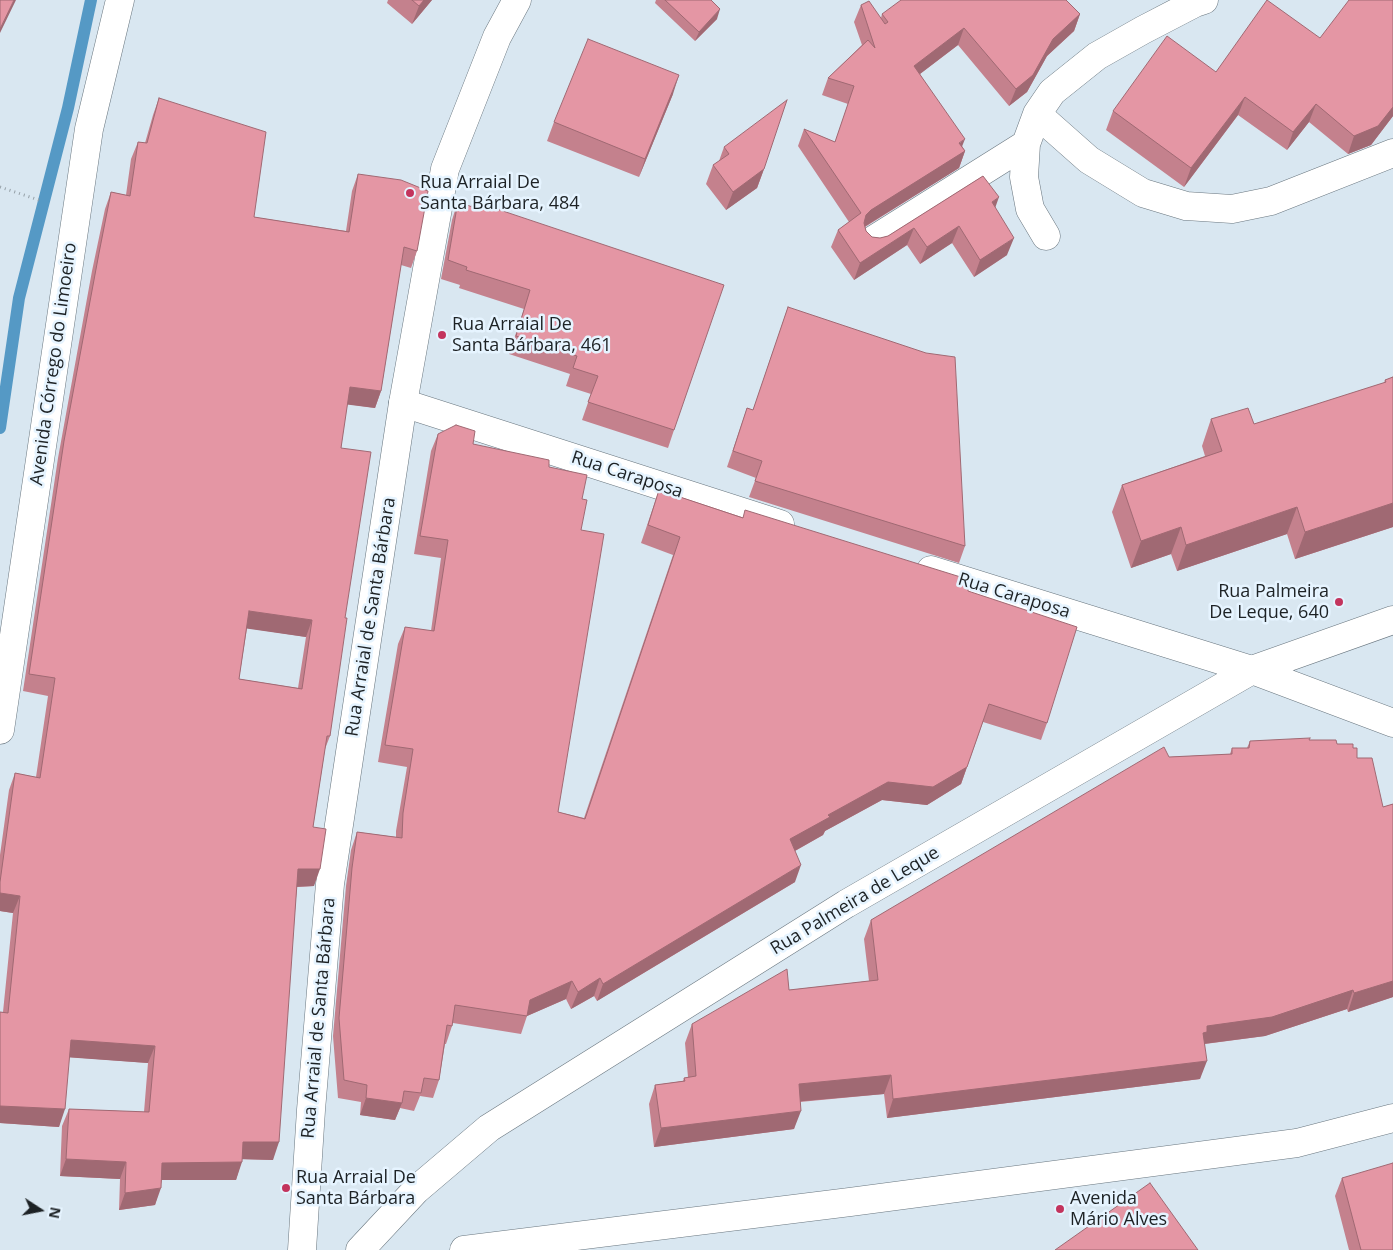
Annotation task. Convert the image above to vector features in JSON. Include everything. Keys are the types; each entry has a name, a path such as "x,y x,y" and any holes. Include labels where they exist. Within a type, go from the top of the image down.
{"street":[{"name":"Avenida Córrego do Limoeiro","path":"0,730 89,129 120,0"},
{"name":"Rua Arraial de Santa Bárbara","path":"302,1250 311,1110 330,884 403,403 445,169 497,38 517,0"},
{"path":"1046,236 1030,209 1024,177 1026,144 1037,114 1052,92 1097,56 1143,30 1204,0"},
{"path":"1037,114 1089,160 1143,194 1186,206 1232,209 1271,201 1393,153"},
{"path":"874,240 1026,144"},
{"name":"Rua Caraposa","path":"403,403 799,530"},
{"name":"Rua Caraposa","path":"910,564 1252,670 1393,723"},
{"name":"Rua Palmeira de Leque","path":"360,1250 416,1190 490,1128 846,904 1252,670 1393,620"},
{"path":"464,1250 850,1202 1297,1143 1393,1118"}],"path":[{"path":"0,187 45,202"}],"building":[{"path":"0,0 14,0 0,29"},
{"path":"412,0 424,0 419,6"},
{"path":"665,0 711,0 720,9 699,32"},
{"path":"901,0 1066,0 1080,14 1053,39 1033,75 1016,89 964,28 914,66 965,139 959,143 965,151 871,210 866,215 864,223 866,231 872,237 888,236 983,176 999,197 992,202 1014,238 980,260 959,226 927,247 914,228 860,263 838,230 861,213 804,129 835,142 854,86 828,78 868,40 875,48 861,5 869,1 885,24 888,22 882,14"},
{"path":"1267,0 1320,38 1349,0 1393,0 1393,107 1378,126 1354,136 1316,104 1293,132 1245,97 1191,168 1113,111 1167,36 1216,72"},
{"path":"588,39 679,75 645,159 554,122"},
{"path":"159,98 266,132 254,217 349,232 358,174 401,180 428,191 417,251 404,247 381,391 350,387 341,448 371,452 345,618 347,618 330,736 327,736 313,827 326,829 320,869 298,869 279,1142 243,1142 242,1162 162,1163 161,1188 125,1193 126,1162 66,1159 69,1109 149,1112 155,1046 71,1040 65,1109 0,1106 0,1012 8,1013 20,896 0,893 0,882 15,773 40,778 55,678 29,674 64,441 111,192 130,196 138,142 147,143","holes":["249,611 312,620 302,689 239,679"]},
{"path":"787,100 764,169 733,192 713,165 729,154 724,147"},
{"path":"458,201 472,207 473,201 724,285 674,430 588,402 598,376 573,368 577,356 516,336 530,290 466,270 467,267 448,260"},
{"path":"788,307 926,353 955,357 965,546 755,481 762,461 733,451 747,408 753,410"},
{"path":"1393,377 1393,503 1305,532 1297,507 1186,545 1181,527 1141,541 1122,485 1222,451 1211,419 1248,408 1254,424 1386,382 1385,380"},
{"path":"456,425 475,431 473,444 549,460 549,467 587,475 582,499 587,500 581,530 604,534 558,812 585,819 680,537 648,525 659,490 743,518 745,510 967,579 968,591 1077,627 1047,723 989,704 967,767 933,787 888,782 828,815 830,817 790,839 801,865 603,984 600,978 578,992 572,981 530,1000 527,1016 455,1005 452,1026 447,1025 439,1080 424,1078 421,1093 404,1091 402,1103 366,1098 367,1085 344,1080 339,1018 352,868 357,832 402,838 403,813 413,749 385,745 405,627 434,631 448,540 420,536 438,434"},
{"path":"1310,738 1309,740 1336,740 1337,744 1353,744 1353,748 1357,748 1357,758 1372,758 1383,807 1393,804 1393,981 1354,993 1353,990 1272,1017 1207,1026 1207,1032 1203,1033 1207,1061 893,1099 891,1075 799,1084 801,1111 661,1128 655,1085 685,1081 684,1078 696,1076 692,1024 787,969 789,990 878,980 871,920 1164,747 1169,757 1232,754 1232,748 1249,748 1250,741"},
{"path":"1393,1163 1393,1250 1361,1250 1342,1178"},
{"path":"1150,1183 1198,1250 1055,1250"}],"waterway":[{"path":"0,428 19,298 68,108 91,0"}],"place":[{"name":"Rua Arraial De Santa Bárbara, 484","path":"410,193"},
{"name":"Rua Arraial De Santa Bárbara, 461","path":"442,335"},
{"name":"Rua Palmeira De Leque, 640","path":"1339,602"},
{"name":"Rua Arraial De Santa Bárbara","path":"286,1188"},
{"name":"Avenida Mário Alves","path":"1060,1209"}]}
